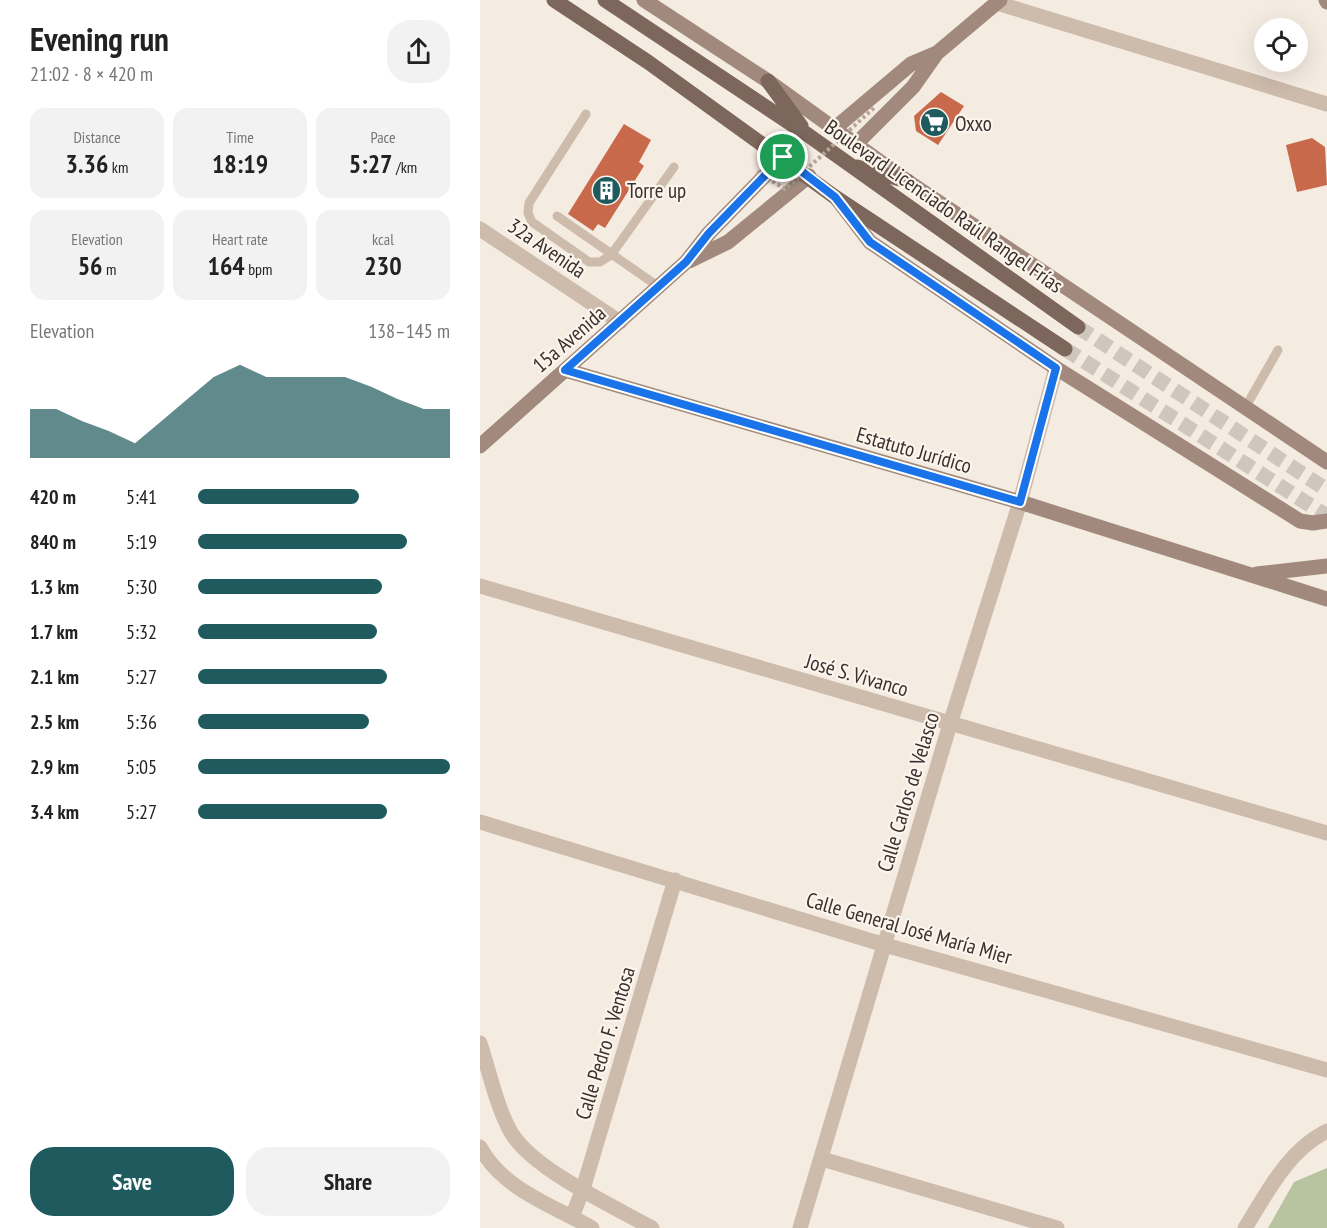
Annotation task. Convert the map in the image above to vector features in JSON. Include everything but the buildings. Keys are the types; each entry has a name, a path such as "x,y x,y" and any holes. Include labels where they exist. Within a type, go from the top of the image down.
{"main road":[{"path":"554,0 648,62 783,157 835,197 1065,349"},
{"name":"Boulevard Licenciado Raúl Rangel Frías","path":"605,0 808,135 1078,327"},
{"path":"768,81 808,135"},
{"path":"845,163 907,181"}],"street":[{"path":"855,145 912,87 937,53 999,2 1327,104"},
{"path":"655,3 907,181 1325,461"},
{"path":"834,129 911,64 937,53"},
{"name":"15a Avenida","path":"480,446 686,262 709,233 783,157"},
{"name":"15a Avenida","path":"686,262 714,250 735,237 809,176"},
{"path":"835,197 870,242 1056,368 1300,521 1313,523 1327,521"},
{"name":"32a Avenida","path":"480,229 620,322"},
{"name":"Calle Carlos de Velasco","path":"800,1228 950,724 1020,502 1056,368"},
{"name":"Estatuto Jurídico","path":"565,370 1020,502 1327,599"},
{"path":"1309,569 1327,558"},
{"path":"1251,575 1327,566"},
{"name":"José S. Vivanco","path":"480,586 1327,833"},
{"name":"Calle General José María Mier","path":"480,822 885,945 1327,1070"},
{"name":"Calle Pedro F. Ventosa","path":"572,1217 583,1189 675,880"},
{"path":"480,1043 512,1133 526,1152 583,1189 652,1228"},
{"path":"1245,1228 1272,1184 1297,1152 1327,1131"},
{"path":"480,1147 487,1161 502,1176 524,1192 591,1228"},
{"path":"822,1159 1057,1228"}],"lane":[{"path":"586,114 529,203 528,213 532,222 589,262 600,262 612,255 674,166"},
{"path":"557,216 659,286"},
{"path":"1245,408 1278,350"}],"path":[{"path":"757,172 785,189 876,106"}],"green space":[{"path":"1327,1168 1327,1228 1268,1228 1294,1182"}],"tunnel":[{"path":"1078,327 1327,490"},
{"path":"1065,349 1327,516"}],"place":[{"name":"Oxxo","path":"934,123"},
{"name":"Torre up","path":"606,190"}],"route":[{"path":"783,157 835,197 870,242 1056,368 1020,502 565,370 686,262 723,217 783,157"}]}
